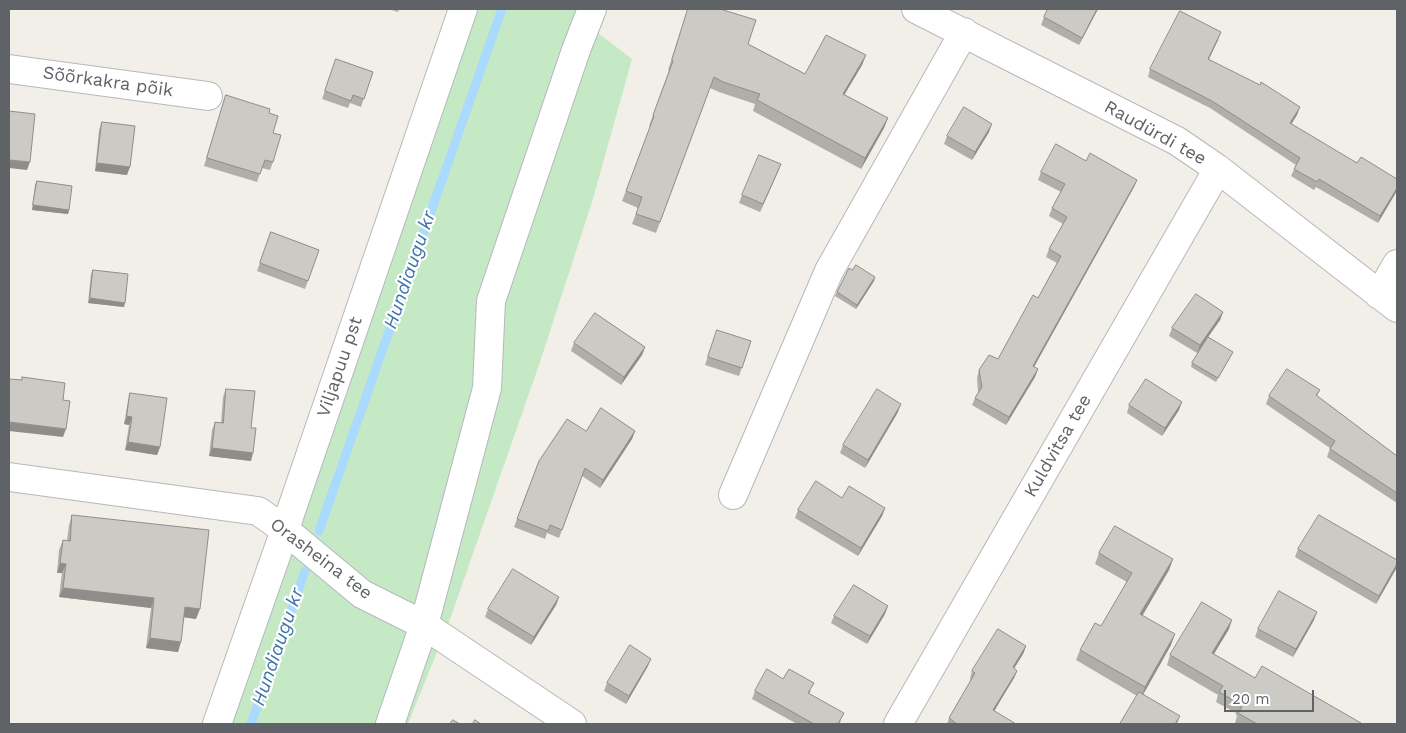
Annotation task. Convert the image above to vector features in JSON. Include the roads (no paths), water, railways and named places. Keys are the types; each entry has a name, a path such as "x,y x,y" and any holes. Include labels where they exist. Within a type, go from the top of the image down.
{"street":[{"name":"Viljapuu pst","path":"217,724 286,530 463,9"},
{"path":"390,724 424,625 487,388 491,301 576,50 592,9"},
{"name":"Raudürdi tee","path":"916,9 1177,141 1218,169 1388,301"},
{"path":"733,495 829,271 964,32"},
{"name":"Sõõrkakra põik","path":"9,69 208,96"},
{"name":"Kuldvitsa tee","path":"898,724 1218,169"},
{"path":"1388,301 1397,264"},
{"name":"Orasheina tee","path":"9,477 258,511 286,530 362,594 424,625 572,724"}],"waterway":[{"name":"Hundiaugu kr","path":"319,531 502,9"},
{"name":"Hundiaugu kr","path":"251,724 305,571"}]}
